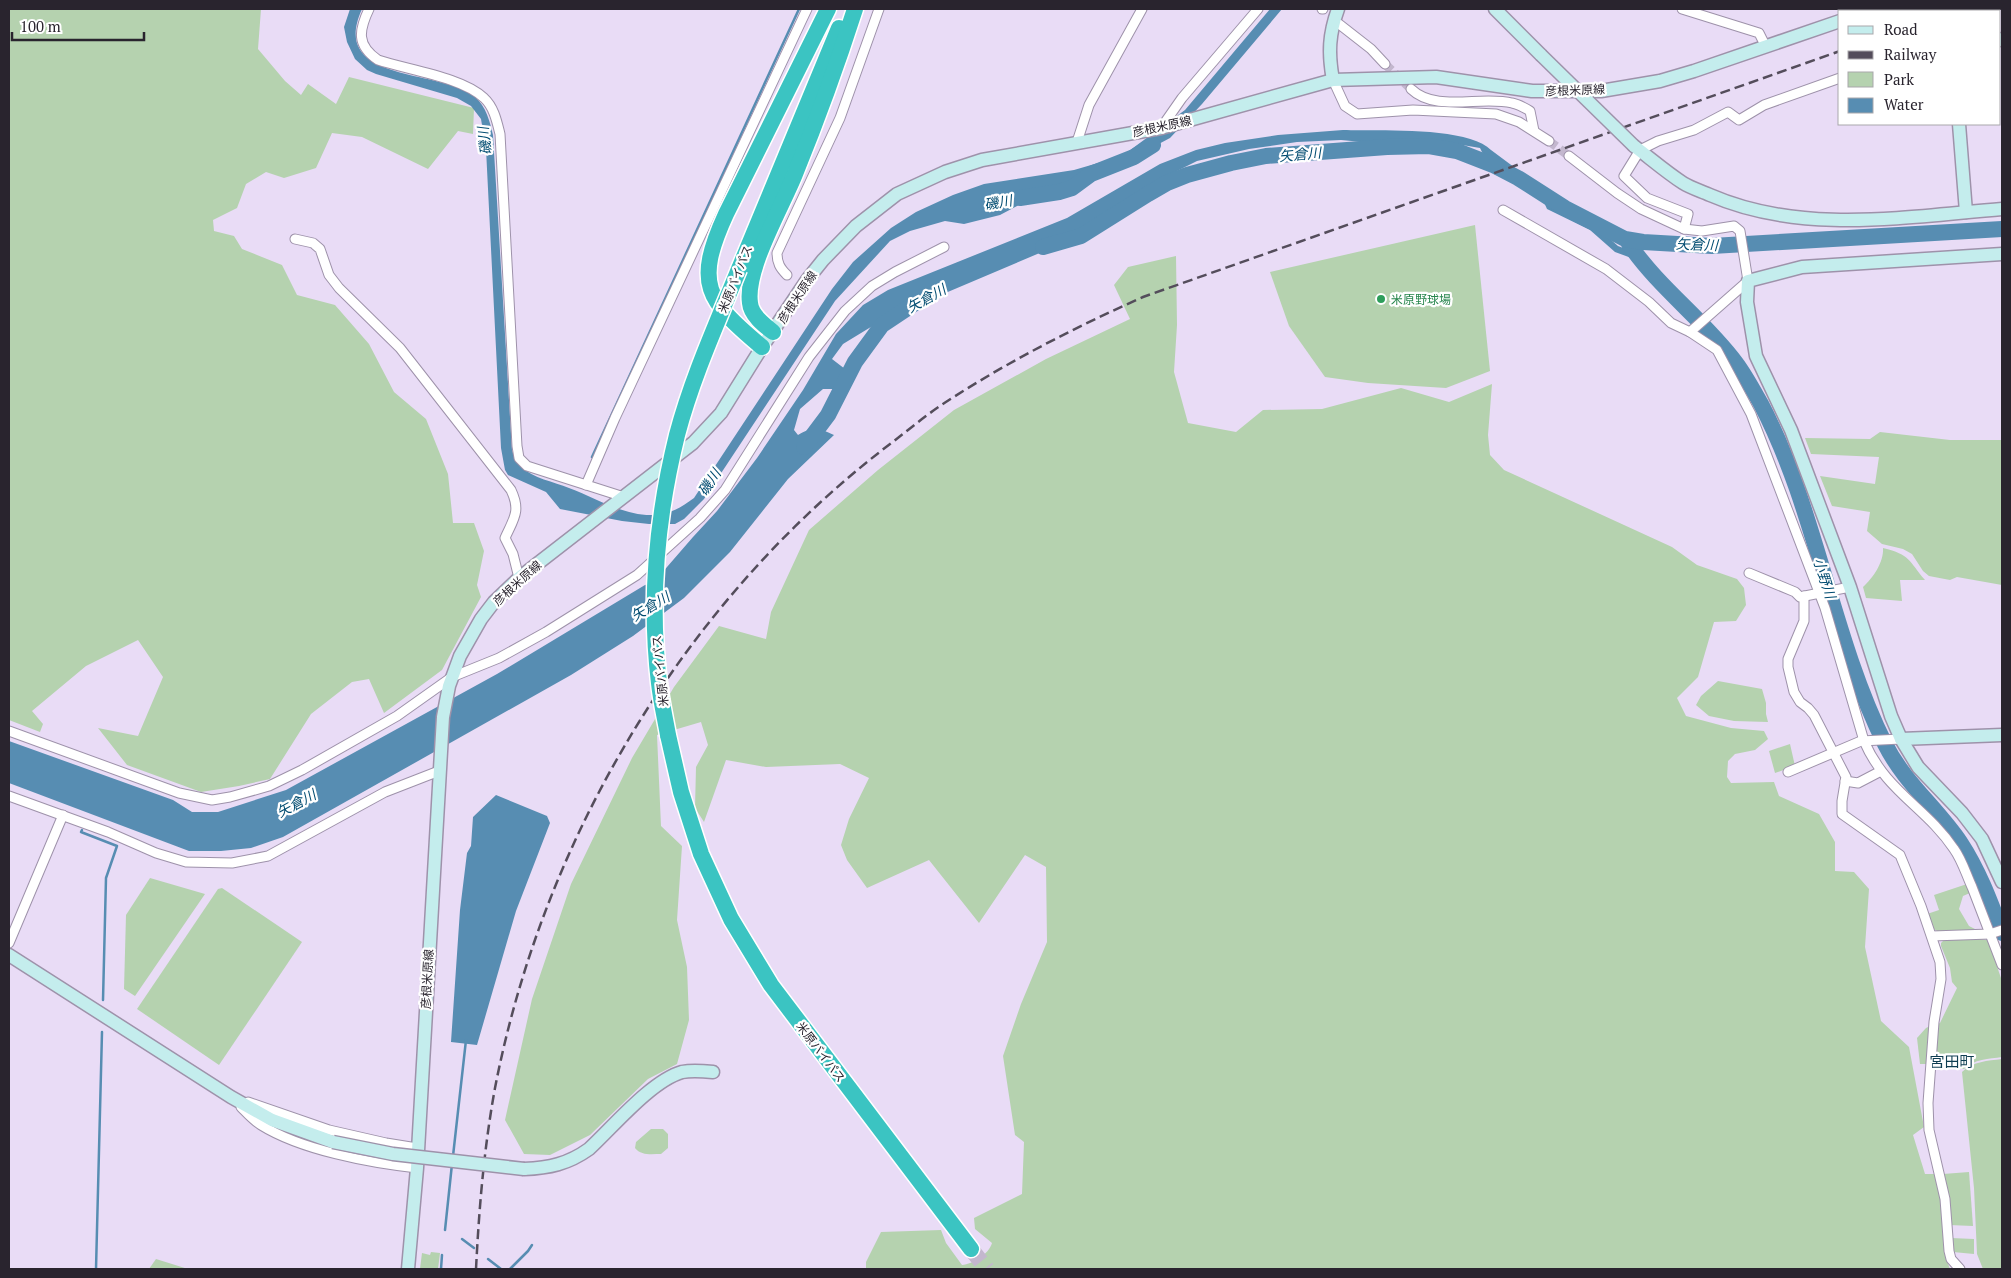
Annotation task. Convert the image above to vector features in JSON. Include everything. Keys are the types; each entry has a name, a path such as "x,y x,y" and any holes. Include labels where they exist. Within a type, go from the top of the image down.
{"highway":[{"path":"762,347 730,319 715,299 709,284 710,256 726,214 828,9"},
{"name":"米原バイパス","path":"847,9 697,374 678,434 665,491 658,543 654,596 659,684 681,792 701,854 731,919 771,985 971,1249"},
{"path":"773,332 753,313 749,292 752,278 821,110 855,9"}],"street":[{"path":"369,9 361,30 362,44 370,54 378,60 396,66 458,83 473,90 485,99 491,107 500,134 513,387 517,446 520,458 526,466 621,500"},
{"path":"586,486 615,418 807,9"},
{"path":"787,274 780,269 777,253 840,118 879,9"},
{"path":"1077,142 1089,105 1142,9"},
{"path":"1161,128 1182,98 1258,9"},
{"path":"1338,9 1330,31 1331,69 1333,80 1346,106 1357,114 1413,110 1496,114 1506,116 1548,141"},
{"path":"1495,9 1637,148 1684,183 1733,205 1776,216 1819,220 1891,218 2002,208"},
{"path":"1682,9 1759,34 1766,47"},
{"name":"彦根米原線","path":"408,1269 417,1168 443,717 450,682 460,656 481,619 494,602 518,578 693,443 710,425 731,397 807,280 823,260 856,226 897,194 945,172 982,160 1161,128 1333,80 1436,77 1532,91 1601,91 1660,81 1838,22"},
{"path":"1339,24 1371,49 1385,64"},
{"path":"1684,229 1688,214 1647,198 1624,176 1637,148 1694,130 1728,112 1739,120 1764,105 1838,79"},
{"path":"1411,89 1432,101 1512,102 1530,111 1534,131"},
{"path":"1959,125 1966,212"},
{"path":"1569,156 1617,194 1641,209 1684,229 1702,231 1734,226 1740,230 1748,281 1747,302 1756,356 1791,430 1891,716 1896,740 1918,767 1962,813 1982,839 2002,882"},
{"path":"1503,210 1606,269 1649,302 1671,323 1690,332 1717,350 1751,414 1820,594 1872,758 1896,790 1933,824 1954,849 1995,932 2002,965"},
{"path":"295,239 313,243 320,249 330,274 339,288 400,348 511,490 517,502 517,513 506,538 513,554 518,578"},
{"path":"9,731 179,793 212,800 269,786 302,770 398,716 450,682 546,632 637,574 700,518 725,490 809,357 845,311 872,286 887,276 944,247"},
{"path":"1690,332 1748,281 1802,266 2002,254"},
{"path":"1749,573 1795,592 1800,597 1847,588"},
{"path":"1804,596 1804,621 1788,659 1790,679 1800,702 1814,715 1846,777 1842,814 1900,855 1932,936 1940,962 1941,979 1931,1053 1928,1103 1929,1130 1944,1189 1949,1251 1952,1259 1960,1269"},
{"path":"1788,772 1867,741 2002,735"},
{"path":"9,796 108,832 156,853 186,862 232,863 268,856 385,792 440,766"},
{"path":"1845,781 1858,783 1881,771"},
{"path":"9,943 63,815"},
{"path":"1932,936 1995,932"},
{"path":"9,955 272,1120 333,1142 393,1154 524,1169 559,1165 575,1159 589,1149 666,1078 683,1072 699,1070 713,1072"},
{"path":"231,1096 329,1130 418,1148"},
{"path":"231,1096 262,1126 296,1140 358,1159 417,1168"}],"green space":[{"path":"9,9 261,9 258,49 285,81 301,95 308,84 336,104 349,77 474,108 473,134 458,131 428,169 362,137 332,133 316,168 284,178 266,172 246,184 237,208 213,220 214,231 234,236 242,249 282,265 297,295 335,305 369,344 394,392 426,419 448,474 453,523 474,523 484,551 477,585 481,597 442,670 384,713 369,679 352,682 311,714 270,779 201,792 127,765 98,728 138,736 163,677 138,640 86,666 32,711 43,724 40,732 9,720"},
{"name":"米原野球場","path":"1475,225 1490,371 1446,388 1368,383 1325,377 1289,326 1270,272"},
{"path":"1176,256 1177,325 1174,372 1188,423 1236,432 1263,410 1322,409 1401,388 1449,402 1492,384 1488,435 1490,455 1504,470 1672,547 1697,565 1737,579 1744,588 1746,605 1736,621 1714,622 1698,677 1677,698 1686,716 1731,728 1764,731 1768,739 1755,750 1735,754 1728,761 1727,777 1731,783 1774,782 1779,796 1819,814 1835,842 1835,871 1854,872 1869,889 1865,947 1881,1021 1909,1047 1924,1127 1913,1135 1925,1174 1935,1174 1940,1191 1947,1261 1950,1269 866,1269 866,1262 881,1232 941,1230 946,1243 962,1265 976,1260 988,1251 992,1243 975,1229 974,1218 1022,1194 1024,1142 1015,1135 1003,1056 1021,1004 1047,942 1046,867 1025,855 979,923 929,860 867,888 847,860 841,845 849,819 869,778 840,764 766,767 726,760 704,822 695,808 696,767 708,745 701,722 657,735 661,826 682,846 677,920 687,967 689,1020 677,1064 648,1079 590,1135 550,1155 524,1154 505,1120 532,999 571,884 632,758 674,687 719,626 766,639 771,612 809,530 878,470 954,410 1046,359 1130,319 1114,285 1128,267"},
{"path":"1880,432 1950,440 2002,440 2002,585 1957,577 1950,580 1929,576 1923,571 1912,554 1903,549 1882,544 1867,531 1870,512 1832,506 1820,476 1875,484 1879,457 1811,454 1805,438 1870,439"},
{"path":"1883,548 1899,553 1908,559 1925,580 1900,580 1902,601 1866,598 1863,587 1877,569 1882,559"},
{"path":"1718,681 1762,689 1768,722 1734,721 1709,716 1696,705 1701,696"},
{"path":"1790,744 1795,766 1775,773 1769,751"},
{"path":"150,878 205,894 135,996 124,989 126,915"},
{"path":"1967,884 1970,893 1963,896 1959,909 1969,926 1979,931 1939,932 1932,928 1927,914 1939,910 1934,895"},
{"path":"222,888 302,942 219,1065 137,1009 218,889"},
{"path":"1952,938 1954,940 1971,938 1988,940 2002,981 2002,1057 1977,1061 1964,1069 1933,1066 1936,1025 1940,1023 1957,988 1952,982 1950,968 1941,946 1945,939"},
{"path":"1930,1026 1928,1064 1920,1064 1917,1038"},
{"path":"2002,1059 2002,1269 1983,1269 1977,1254 1974,1188 1962,1072 1976,1064"},
{"path":"651,1129 663,1129 668,1134 668,1148 661,1154 643,1153 635,1148 636,1142"},
{"path":"1969,1172 1973,1226 1949,1225 1943,1174"},
{"path":"1951,1238 1974,1239 1974,1254 1953,1252"},
{"path":"431,1252 440,1253 438,1269 420,1269 422,1253 430,1255"},
{"path":"156,1259 188,1269 149,1269"}],"water":[{"path":"350,9 362,9 356,33 360,50 374,62 393,70 459,88 475,97 487,114 493,135 512,450 516,461 531,474 610,506 631,513 653,515 675,510 694,498 832,289 853,262 891,228 916,212 953,195 984,184 1074,170 1122,156 1185,110 1270,9 1282,9 1202,104 1170,138 1106,172 1032,198 1000,215 964,224 945,221 910,231 890,241 835,301 704,499 684,519 675,524 649,524 622,521 560,509 546,492 508,475 505,470 501,448 486,149 481,119 471,106 457,98 367,70 355,59 347,42 344,27"},
{"path":"1343,130 1421,131 1443,133 1480,142 1550,194 1557,205 1594,225 1618,246 1644,256 1645,263 1615,252 1590,230 1547,209 1543,200 1531,194 1525,184 1485,158 1480,148 1445,142 1392,139 1373,143 1341,140 1297,142 1249,149 1197,161 1155,182 1089,228 1042,252 884,319 843,344 832,359 845,369 851,384 844,392 823,389 800,409 794,430 798,435 808,430 816,429 834,435 788,479 730,552 684,598 633,636 571,675 283,837 251,848 221,851 189,851 9,783 9,741 173,800 192,812 218,812 286,790 497,674 645,585 654,582 717,511 757,458 803,390 836,334 863,305 888,290 1067,218 1160,164 1196,150 1225,143 1278,135"},
{"path":"496,795 547,816 550,823 516,911 477,1045 451,1042 460,910 467,853 471,846 473,817"}],"waterway":[{"path":"592,457 799,9"},
{"name":"磯川","path":"1020,198 1072,188 1091,174 1134,157 1153,145"},
{"name":"矢倉川","path":"1043,247 1081,236 1167,183 1187,175 1231,163 1266,156 1387,147 1429,146 1457,151 1493,165 1518,178 1565,208 1625,239 1643,242 1712,246 2002,229"},
{"name":"小野川","path":"1629,244 1654,275 1723,347 1743,372 1761,404 1780,445 1796,487 1866,703 1885,744 1901,771 1951,830 1967,853 1984,886 2002,933"},
{"name":"矢倉川","path":"804,447 828,415 855,362 882,325 918,301"},
{"path":"82,830 81,832 117,846 106,878 103,1000"},
{"path":"96,1269 102,1032"},
{"path":"453,1156 466,1040"},
{"path":"445,1230 452,1164"},
{"path":"462,1239 474,1248"},
{"path":"510,1269 532,1245"},
{"path":"441,1269 442,1255"},
{"path":"488,1259 501,1269"}],"tunnel":[{"path":"1385,64 1411,89"},
{"path":"1549,141 1569,156"},
{"path":"971,1249 987,1269"}],"railway":[{"path":"1965,10 1969,9"},
{"path":"476,1269 482,1178 491,1111 518,994 549,902 588,813 635,728 690,648 751,572 819,503 894,441 949,400 996,371 1044,345 1143,297 1838,52"}],"place":[{"name":"米原野球場","path":"1381,299"}],"district":[{"name":"宮田町","path":"1952,1061"}]}
